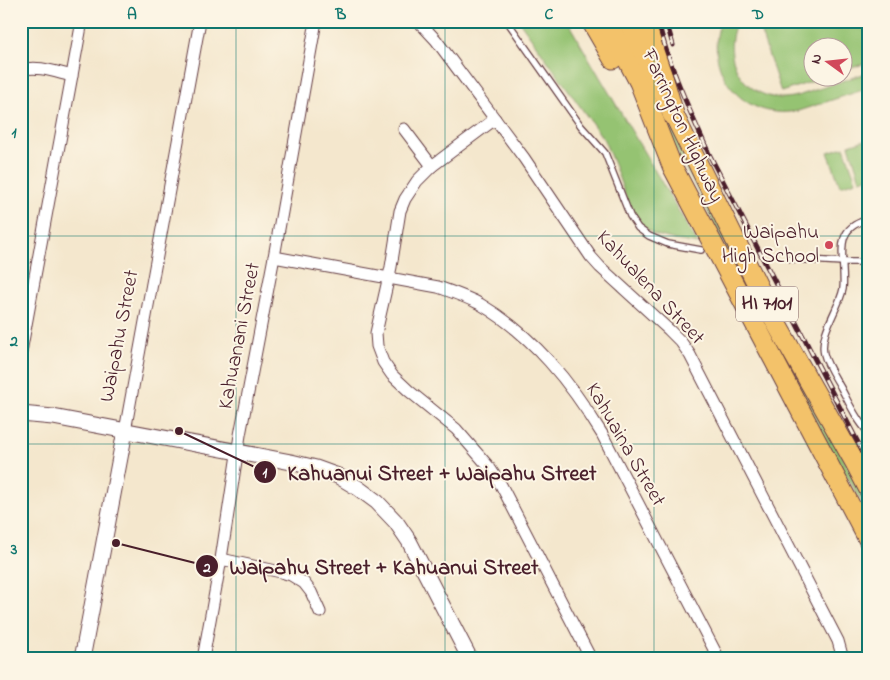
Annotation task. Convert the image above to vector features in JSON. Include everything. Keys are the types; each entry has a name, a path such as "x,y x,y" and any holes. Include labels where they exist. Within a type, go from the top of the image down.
{"highway":[{"path":"643,21 654,49 673,114"}],"main road":[{"path":"591,21 637,99 672,166"},
{"name":"Farrington Highway","path":"607,21 639,82 672,166 869,541"},
{"name":"Farrington Highway","path":"628,21 776,323 869,490"}],"street":[{"path":"21,352 27,293 82,21"},
{"name":"Waipahu Street","path":"82,659 200,21"},
{"name":"Kahuanani Street","path":"203,659 238,452 316,21"},
{"name":"Kahualena Street","path":"417,21 436,40 524,158 591,257 669,330 690,355 838,641 843,659"},
{"path":"21,70 40,68 72,76"},
{"path":"495,119 432,166 417,181 404,199 376,333 377,346 383,362 392,375 456,429 488,467 500,485 591,659"},
{"path":"404,129 432,166"},
{"name":"Kahuaina Street","path":"274,257 438,288 458,294 480,304 504,320 529,341 553,365 585,407 602,434 719,659"},
{"path":"21,414 53,417 238,452 316,468 338,476 377,502 396,522 409,541 470,659"},
{"path":"221,560 291,575 304,583 311,592 320,612"}],"lane":[{"path":"507,21 581,126 605,153 630,216 638,228 649,236 668,244 701,250"},
{"path":"869,219 850,227 845,235 842,245 843,288 827,331 824,352 828,365 852,409 869,433"},
{"path":"791,259 869,262"}],"green space":[{"path":"519,21 567,21 698,244 653,234 637,221 629,206 604,140"},
{"path":"609,21 617,21 869,507 869,515 819,428"},
{"path":"721,21 737,21 731,46 734,64 746,83 767,96 784,98 822,88 852,88 852,78 869,72 869,88 798,111 778,112 759,108 734,92 726,80 719,66 716,51"},
{"path":"757,21 869,21 869,62 852,68 852,38 802,38 802,85 781,92"},
{"path":"865,140 869,153 869,177 860,180 849,145"},
{"path":"844,147 856,181 840,186 828,152"}],"railway":[{"path":"658,21 674,72 709,154 869,464"},
{"path":"666,21 673,45"}],"place":[{"name":"Waipahu High School","path":"829,245"},
{"name":"Kahuanui Street + Waipahu Street","path":"179,431"},
{"name":"Waipahu Street + Kahuanui Street","path":"116,543"}]}
